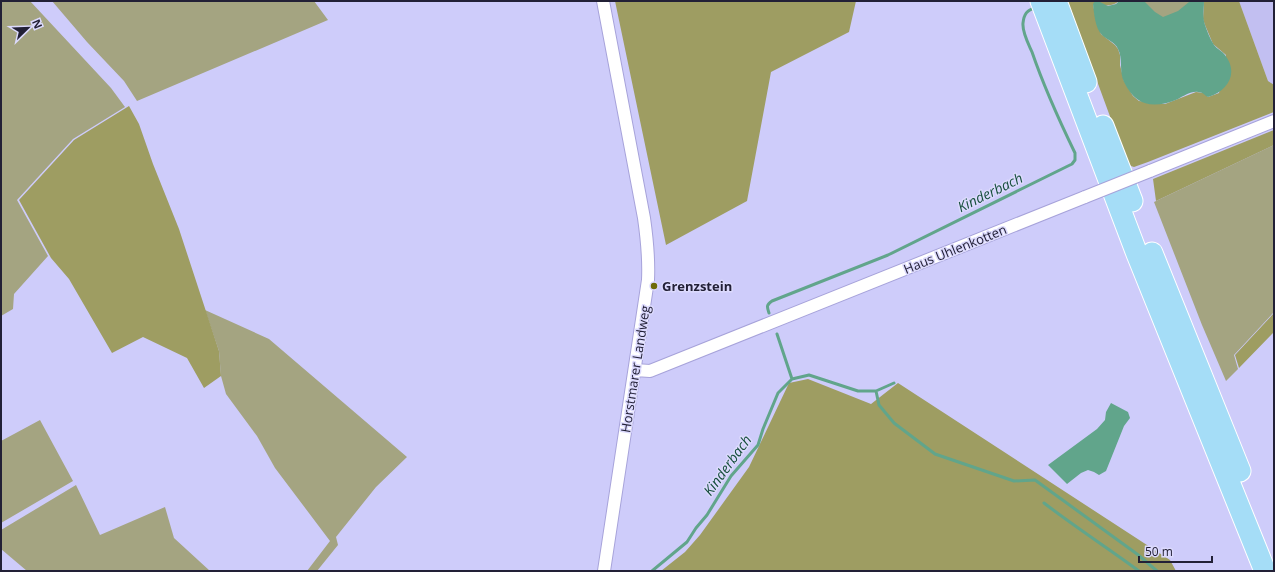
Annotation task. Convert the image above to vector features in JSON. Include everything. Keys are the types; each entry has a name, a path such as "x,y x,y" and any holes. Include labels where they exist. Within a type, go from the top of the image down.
{"highway":[{"path":"1041,1 1102,166 1142,268 1265,571"},
{"path":"1056,1 1154,257 1274,554"}],"street":[{"name":"Horstmarer Landweg","path":"603,1 647,239 649,262 648,280 635,370 604,571"},
{"name":"Haus Uhlenkotten","path":"635,370 650,371 1274,121"}],"shaded area":[{"path":"1,1 30,1 111,88 125,107 73,139 17,200 48,256 14,294 13,309 1,316"},
{"path":"52,1 314,1 328,20 137,101 124,81 87,42"},
{"path":"615,1 856,1 849,32 771,72 747,201 666,245"},
{"path":"1095,1 1108,6 1116,4 1119,1 1144,1 1155,12 1163,17 1178,11 1189,2 1204,1 1203,16 1210,38 1214,45 1224,54 1231,68 1231,75 1226,86 1208,97 1201,92 1195,92 1161,104 1146,104 1140,101 1134,97 1124,82 1117,47 1102,35 1098,28 1095,20 1093,4"},
{"path":"1119,1 1204,1 1162,20"},
{"path":"1119,1 1113,5 1093,4 1096,20 1101,34 1118,49 1124,81 1133,96 1139,101 1165,104 1196,92 1204,93 1208,97 1219,93 1226,55 1213,44 1205,25 1203,19 1204,1 1239,1 1268,81 1274,85 1274,112 1148,162 1134,167 1131,166 1126,160 1068,2"},
{"path":"1239,1 1274,1 1274,97 1268,81"},
{"path":"129,106 139,124 179,229 219,351 221,376 204,388 187,358 143,337 112,353 69,279 51,258 19,200 74,140"},
{"path":"1274,130 1274,145 1156,201 1153,179"},
{"path":"1274,145 1274,312 1234,355 1238,369 1226,381 1202,325 1154,202"},
{"path":"205,310 269,339 407,457 376,487 336,537 338,545 317,571 307,571 330,541 275,468 257,436 226,394 221,376 219,351"},
{"path":"1274,313 1274,332 1239,368 1235,355"},
{"path":"808,379 871,404 898,383 1170,560 1176,571 661,571 685,552 700,535 749,467 789,383"},
{"path":"1111,403 1128,412 1130,418 1124,426 1106,471 1099,475 1088,470 1081,473 1067,484 1048,465 1097,429 1105,420 1106,412"},
{"path":"40,420 73,481 1,523 1,441"},
{"path":"76,485 100,535 165,507 174,538 210,571 27,571 1,549 1,530"}],"waterway":[{"name":"Kinderbach","path":"769,313 768,306 772,301 888,255 1072,164 1075,160 1075,153 1047,91 1023,30 1025,15 1028,11 1035,8"},
{"name":"Kinderbach","path":"652,571 687,542 707,515 731,476 758,445 778,393 792,379 777,334"},
{"path":"792,379 809,375 858,391 876,391 894,383"},
{"path":"876,391 879,405 894,423 935,454 1014,481 1035,480 1137,554 1157,571"},
{"path":"1044,503 1139,571"}],"place":[{"name":"Grenzstein","path":"654,286"}]}
